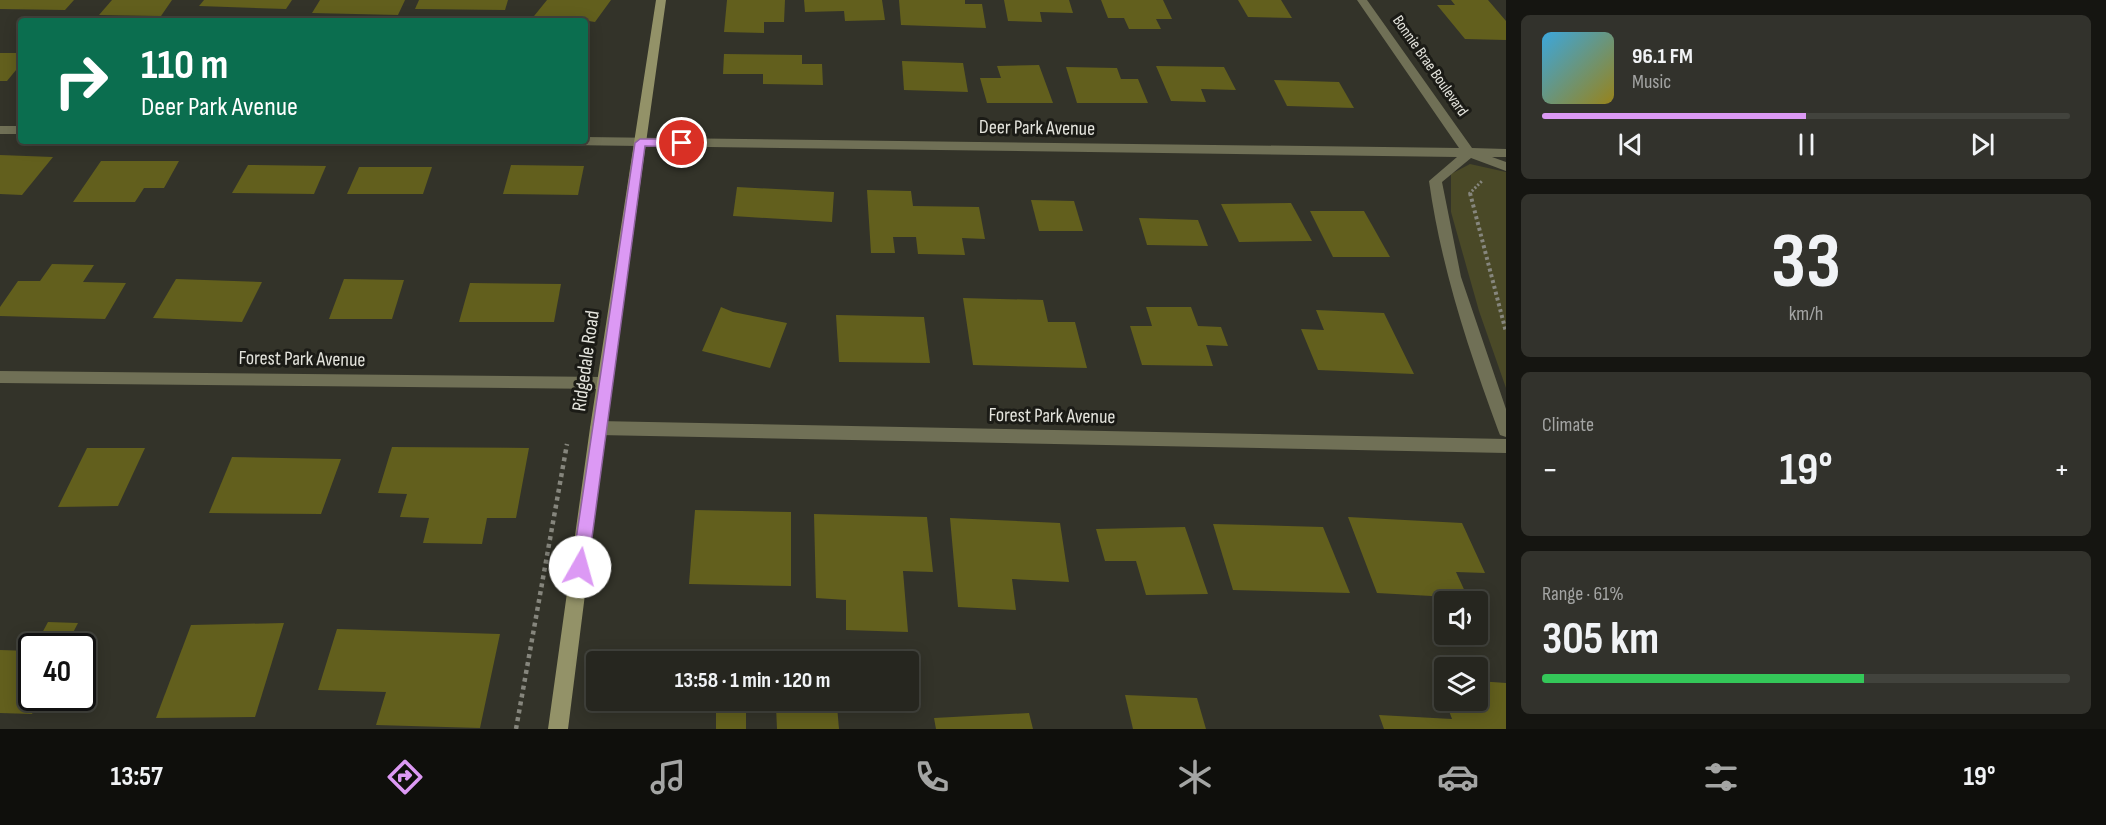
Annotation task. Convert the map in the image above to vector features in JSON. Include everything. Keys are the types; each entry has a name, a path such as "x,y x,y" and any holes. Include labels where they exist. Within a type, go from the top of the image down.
{"street":[{"name":"Ridgedale Road","path":"558,729 604,383 661,0"},
{"name":"Bonnie Brae Boulevard","path":"1362,0 1469,153"},
{"path":"0,130 18,130"},
{"name":"Deer Park Avenue","path":"588,142 1506,153"},
{"path":"1506,167 1469,153 1435,181 1438,209 1462,310 1506,430"},
{"name":"Forest Park Avenue","path":"0,377 604,383"},
{"name":"Forest Park Avenue","path":"598,428 1506,446"}],"path":[{"path":"1489,181 1479,182 1469,194 1506,332"},
{"path":"516,729 568,443"}],"shaded area":[{"path":"1470,164 1506,172 1506,388 1479,311 1451,212 1451,174"}],"building":[{"path":"0,0 74,0 65,10 0,9"},
{"path":"112,0 172,0 161,16 99,15"},
{"path":"204,0 292,0 286,9 199,6"},
{"path":"320,0 405,0 398,15 312,13"},
{"path":"419,0 508,0 505,10 415,9"},
{"path":"547,0 611,0 595,22 588,21 588,18 532,18"},
{"path":"727,0 785,0 784,22 764,22 764,33 724,32"},
{"path":"804,0 882,0 885,20 845,21 844,11 805,12"},
{"path":"899,0 965,0 965,4 982,4 986,28 901,25"},
{"path":"1004,0 1069,0 1073,13 1040,12 1042,22 1008,21"},
{"path":"1101,0 1163,0 1172,19 1156,19 1161,29 1129,29 1124,18 1108,18"},
{"path":"1238,0 1281,0 1292,18 1248,17"},
{"path":"1451,0 1488,0 1506,21 1506,40 1465,39 1437,5 1455,5"},
{"path":"0,53 18,53 18,68 7,81 0,81"},
{"path":"724,54 802,55 802,64 822,64 823,85 763,84 763,74 723,74"},
{"path":"902,61 963,63 968,92 904,90"},
{"path":"1039,65 1053,103 987,103 980,78 1001,78 997,66"},
{"path":"1156,66 1224,67 1236,90 1201,89 1206,102 1171,101"},
{"path":"1066,67 1117,68 1121,79 1138,79 1148,103 1077,103"},
{"path":"1274,80 1339,82 1354,108 1287,106"},
{"path":"0,155 53,157 22,195 0,194"},
{"path":"101,161 179,161 164,188 144,188 135,202 73,202"},
{"path":"248,165 326,166 314,194 232,193"},
{"path":"511,165 584,166 578,195 503,194"},
{"path":"359,167 432,167 423,194 347,194"},
{"path":"737,187 834,192 832,222 733,216"},
{"path":"867,190 911,191 913,206 979,207 985,239 962,238 965,255 918,254 916,237 893,237 895,253 871,253"},
{"path":"1031,200 1074,201 1083,231 1039,231"},
{"path":"1291,203 1312,241 1239,242 1221,204"},
{"path":"1310,211 1364,211 1390,257 1333,257"},
{"path":"1139,218 1198,220 1208,246 1147,245"},
{"path":"52,264 94,265 83,282 126,283 105,319 0,316 0,307 18,281 40,281"},
{"path":"176,279 262,282 242,322 153,318"},
{"path":"344,279 404,280 392,319 329,319"},
{"path":"470,283 561,284 554,322 459,322"},
{"path":"963,298 1043,300 1048,322 1075,322 1087,368 973,365"},
{"path":"721,307 733,312 787,323 770,368 702,351"},
{"path":"1146,307 1191,307 1198,326 1221,327 1228,346 1206,345 1213,366 1142,365 1130,326 1152,326"},
{"path":"1316,310 1384,313 1414,374 1318,370 1301,329 1324,330"},
{"path":"836,315 924,317 930,363 839,362"},
{"path":"392,447 529,448 516,518 487,518 482,544 423,543 429,518 400,517 407,494 378,493"},
{"path":"87,448 145,448 118,506 58,507"},
{"path":"232,457 341,459 321,514 209,513"},
{"path":"695,510 791,512 791,586 689,584"},
{"path":"814,514 927,517 933,572 903,571 908,632 846,630 846,600 816,598"},
{"path":"1348,517 1462,523 1485,573 1456,572 1465,591 1434,591 1434,596 1377,593"},
{"path":"950,518 1060,523 1069,582 1012,579 1016,610 958,607"},
{"path":"1213,524 1323,527 1350,593 1233,590"},
{"path":"1185,527 1208,594 1146,595 1136,561 1105,561 1096,529"},
{"path":"48,622 78,623 73,633 42,633"},
{"path":"284,623 255,717 156,718 191,625"},
{"path":"337,629 500,634 480,728 376,725 386,692 318,690"},
{"path":"0,650 18,651 18,711 34,711 32,714 0,713"},
{"path":"1488,682 1506,683 1506,729 1384,729 1379,715 1452,719 1449,711 1488,711"},
{"path":"1125,695 1197,698 1206,729 1133,729"},
{"path":"716,711 746,711 746,729 716,729"},
{"path":"776,711 837,711 839,729 777,729"},
{"path":"1029,713 1033,729 936,729 934,718"}],"route":[{"path":"580,567 640,143 682,143"}]}
